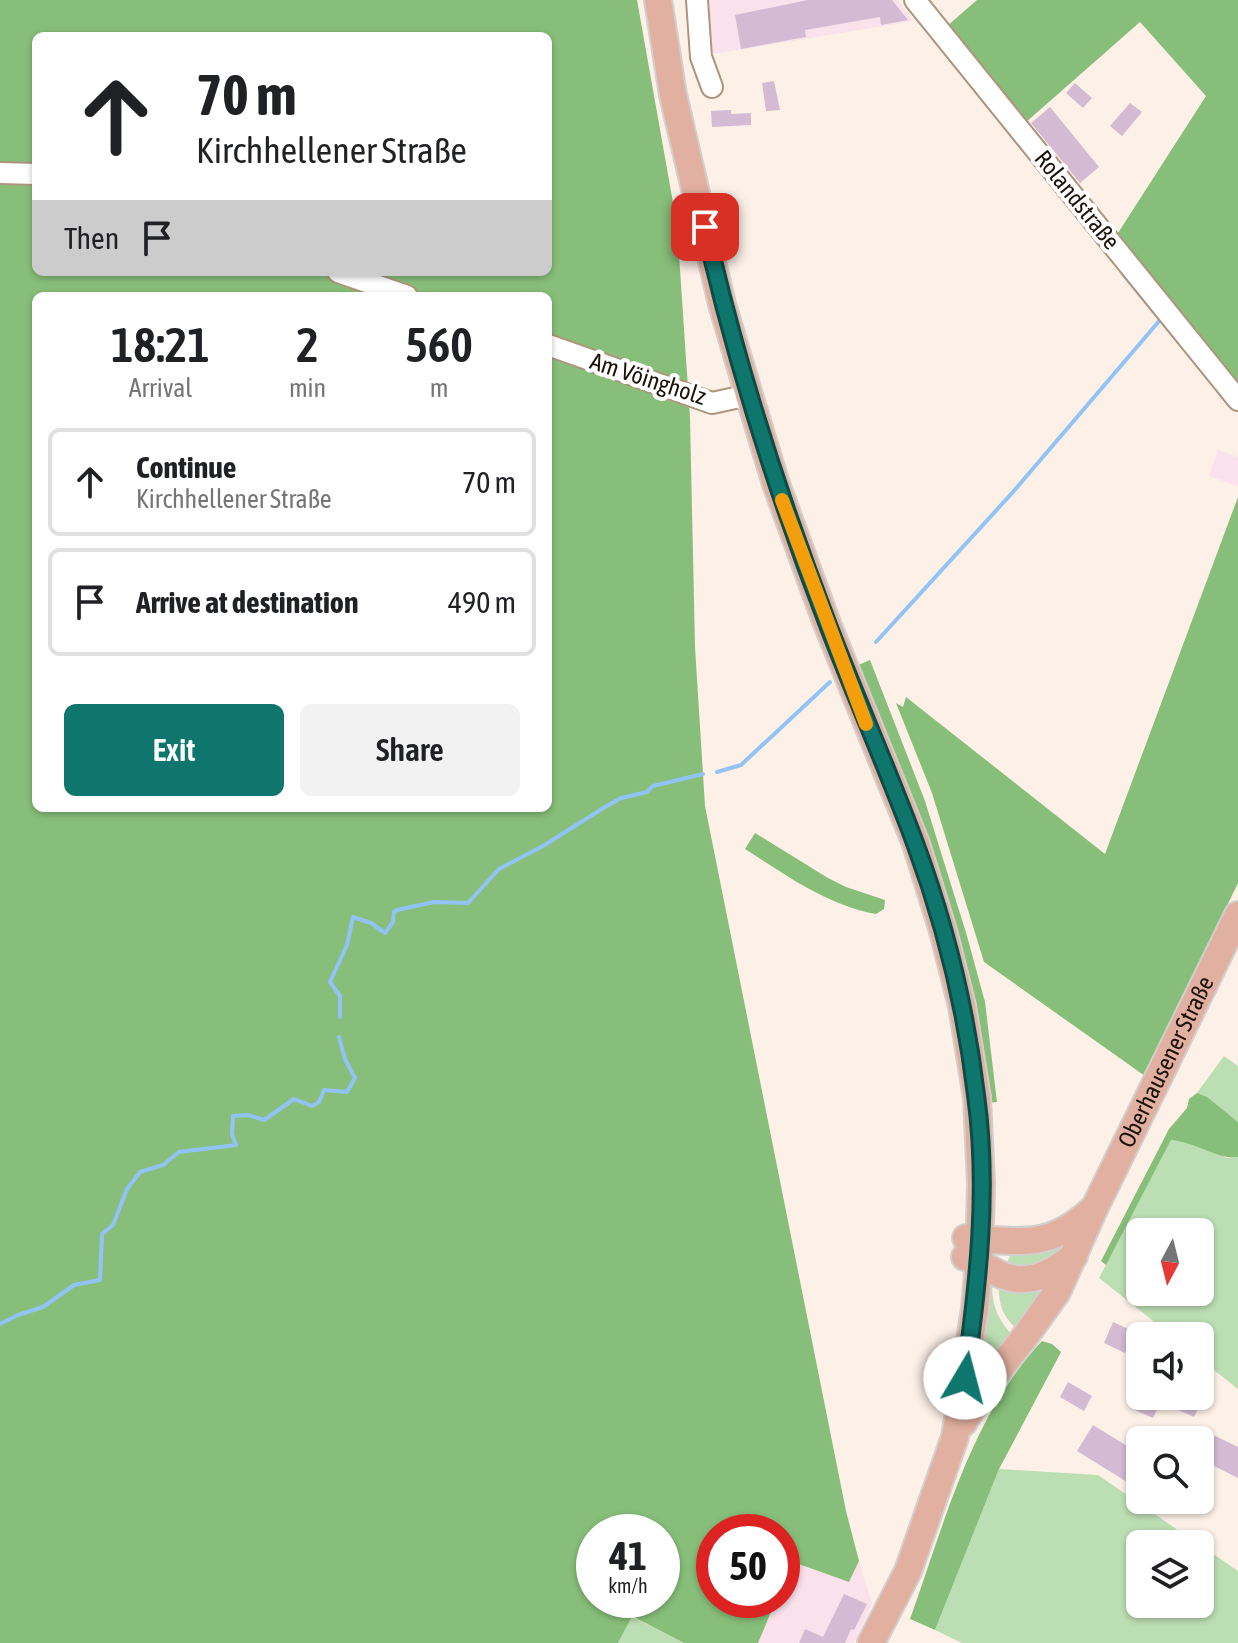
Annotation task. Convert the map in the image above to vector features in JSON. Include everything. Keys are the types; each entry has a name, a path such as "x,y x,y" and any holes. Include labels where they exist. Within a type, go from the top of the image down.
{"main road":[{"path":"658,0 673,95 722,304 776,484 873,743 924,908 959,1051 965,1099 973,1249 1000,1274 1019,1280 1035,1279 1057,1269 1076,1255"},
{"path":"675,0 694,176"},
{"name":"Oberhausener Straße","path":"955,1437 986,1386 1043,1314 1076,1255 1095,1207 1238,915"},
{"name":"Oberhausener Straße","path":"973,1249 1049,1238 1077,1224 1095,1207"},
{"name":"Oberhausener Straße","path":"871,1643 908,1571 955,1437 975,1308 973,1249"},
{"name":"Oberhausener Straße","path":"884,1615 942,1436 973,1249"}],"street":[{"path":"697,0 701,57 712,87"},
{"name":"Rolandstraße","path":"915,0 1238,400"},
{"path":"0,173 32,174"},
{"path":"350,276 396,292"},
{"name":"Am Vöingholz","path":"552,346 712,403 749,395"}],"shaded area":[{"path":"709,0 898,0 913,21 713,54"},
{"path":"1218,450 1238,457 1238,486 1209,476"},
{"path":"859,1561 872,1604 854,1643 758,1643 768,1618 800,1618 800,1564 849,1582"}],"green space":[{"path":"0,0 637,0 677,225 690,418 695,647 705,806 846,1511 859,1561 849,1582 800,1564 800,1514 696,1514 696,1618 768,1618 758,1643 684,1643 636,1618 680,1618 680,1514 576,1514 576,1618 631,1618 618,1643 0,1643"},
{"path":"977,0 1238,0 1238,385 1118,233 1206,96 1140,22 1025,123 946,27"},
{"path":"1238,497 1238,883 1145,1076 984,962 932,793 896,703 903,707 906,697 1105,854"},
{"path":"870,660 925,801 967,936 985,1002 997,1102 986,1103 856,666"},
{"path":"755,833 828,878 885,900 884,909 876,914 858,910 792,879 745,849"},
{"path":"1224,1056 1238,1066 1238,1122 1197,1093"},
{"path":"1197,1093 1207,1097 1238,1122 1238,1157 1223,1156 1171,1140 1130,1218 1126,1218 1126,1227 1106,1265 1101,1261 1169,1129 1187,1108 1189,1099"},
{"path":"1171,1140 1190,1142 1227,1158 1238,1157 1238,1389 1214,1370 1214,1322 1154,1322 1134,1306 1214,1306 1214,1218 1130,1218"},
{"path":"1126,1226 1126,1299 1099,1278"},
{"path":"1070,1239 1049,1265 1004,1270 1014,1247"},
{"path":"1057,1276 1020,1332 1002,1310 999,1281"},
{"path":"986,1277 992,1282 997,1313 1015,1338 973,1395"},
{"path":"1042,1341 1052,1344 1061,1352 999,1469 935,1630 910,1619 948,1510 978,1437 996,1403"},
{"path":"999,1469 1098,1475 1126,1494 1126,1514 1155,1514 1178,1530 1126,1530 1126,1618 1214,1618 1214,1555 1238,1571 1238,1643 962,1643 935,1630"},
{"path":"630,1618 635,1618 684,1643 618,1643"}],"building":[{"path":"808,0 892,0 908,20 881,25 880,17 805,30 806,37 741,49 735,15"},
{"path":"774,81 780,110 766,111 762,83"},
{"path":"1075,83 1092,98 1083,108 1066,93"},
{"path":"1130,103 1142,112 1122,136 1110,126"},
{"path":"1050,107 1099,167 1080,183 1031,123"},
{"path":"731,110 731,114 751,113 751,125 712,127 711,111"},
{"path":"1113,1322 1126,1328 1125,1353 1104,1343"},
{"path":"1068,1382 1092,1396 1084,1411 1060,1397"},
{"path":"1135,1410 1157,1410 1153,1418"},
{"path":"1179,1410 1198,1410 1194,1417"},
{"path":"1093,1425 1126,1445 1126,1481 1077,1451"},
{"path":"1214,1435 1238,1447 1238,1478 1214,1466"},
{"path":"844,1594 867,1604 845,1643 799,1643 805,1629 823,1637"}],"waterway":[{"path":"1123,274 1181,345"},
{"path":"876,642 1013,492 1160,320"},
{"path":"717,772 741,765 830,682"},
{"path":"340,1017 340,996 330,982 347,945 353,917 371,923 385,933 397,910 434,902 468,903 499,869 621,798 647,792 653,786 703,774"},
{"path":"0,1324 43,1307 74,1285 100,1280 102,1234 113,1225 127,1189 140,1172 163,1165 179,1152 236,1145 232,1134 233,1116 248,1115 264,1120 294,1099 312,1106 319,1102 324,1090 347,1092 355,1078 345,1059 339,1037"}],"slow traffic":[{"path":"782,500 866,724"}],"route":[{"path":"705,227 722,304 776,484 873,743 916,844 962,1006 977,1098 981,1184 979,1262 965,1378"}]}
